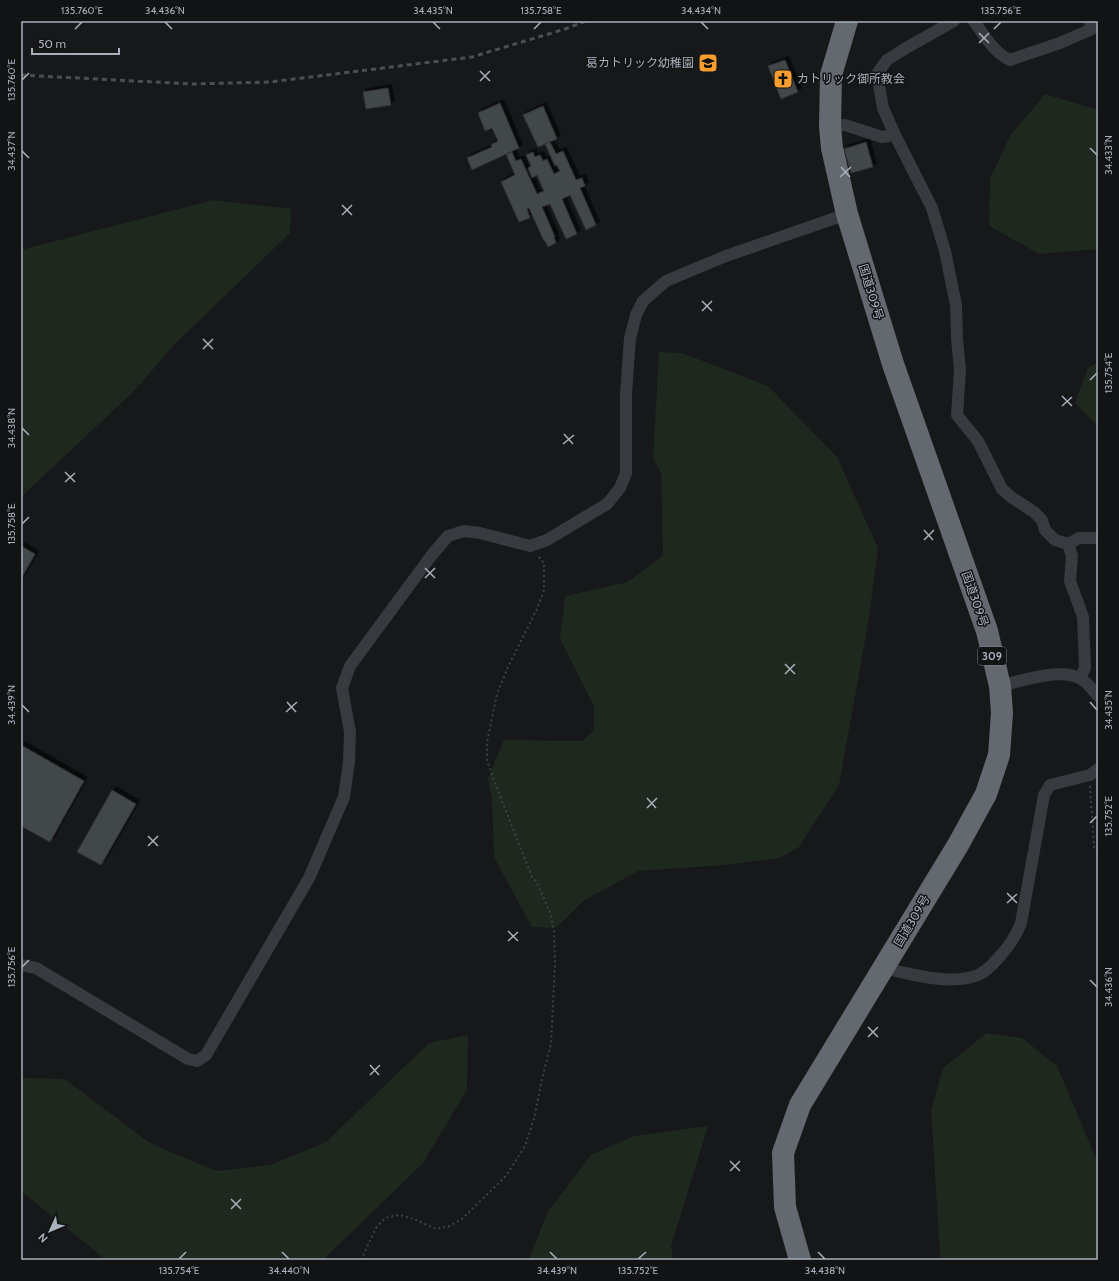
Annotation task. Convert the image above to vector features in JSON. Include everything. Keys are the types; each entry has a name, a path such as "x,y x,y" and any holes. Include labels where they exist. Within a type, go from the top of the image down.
{"highway":[{"name":"国道309号","path":"800,1260 785,1207 783,1153 800,1105 958,845 986,794 999,755 1002,713 1000,686 987,631 893,364 847,214 832,148 830,126 831,75 848,21"}],"street":[{"path":"954,21 887,60 877,74 883,108 894,136 932,208 945,251 956,305 960,370 957,415 978,441 1002,488 1011,497 1034,512 1042,520 1046,530 1055,540 1068,544 1079,538 1098,538"},
{"path":"974,21 990,44 1003,57 1010,60 1060,43 1092,29 1090,21"},
{"path":"830,126 845,125 882,137 894,136"},
{"path":"21,965 36,968 188,1059 197,1061 206,1055 309,878 344,797 350,762 350,732 342,688 350,666 431,556 448,536 464,531 480,533 530,546 547,540 607,504 620,488 626,473 626,394 630,338 636,315 643,301 666,281 726,256 847,214"},
{"path":"1068,544 1072,556 1070,581 1083,617 1085,668 1080,678"},
{"path":"1000,686 1040,676 1067,674 1080,678 1087,683 1098,696"},
{"path":"883,968 922,977 963,979 980,974 994,962 1014,938 1021,924 1044,795 1050,784 1094,772"}],"path":[{"path":"361,1260 376,1228 388,1217 399,1215 436,1228 450,1226 462,1219 506,1176 526,1146 534,1119 551,1044 556,963 554,931 550,912 537,883 532,877 487,760 487,742 497,694 544,590 544,562 530,546"},
{"path":"1094,772 1094,847 1098,853"}],"shaded area":[{"path":"1045,94 1098,110 1098,249 1039,254 989,226 990,179 1010,136"},
{"path":"213,200 291,209 290,233 175,344 135,390 21,497 21,250"},
{"path":"659,352 682,353 768,386 837,457 878,548 869,618 839,785 799,847 779,858 724,865 638,871 583,901 556,928 532,927 494,857 492,798 488,778 504,740 582,741 594,730 594,706 560,639 565,596 628,582 663,555 661,473 653,458"},
{"path":"1098,362 1098,426 1075,403 1088,368"},
{"path":"987,1033 1022,1038 1057,1066 1098,1163 1098,1260 942,1260 940,1255 931,1110 943,1068"},
{"path":"468,1035 467,1090 423,1163 323,1260 106,1260 21,1191 21,1078 65,1079 150,1143 216,1171 271,1165 326,1142 429,1043"},
{"path":"708,1126 671,1246 673,1260 529,1260 547,1213 591,1155 634,1136"}],"building":[{"name":"カトリック御所教会","path":"785,60 798,92 781,99 768,66"},
{"path":"388,88 391,105 366,109 363,92"},
{"path":"500,103 519,148 472,170 467,158 492,147 491,145 498,141 492,128 485,131 478,113"},
{"path":"543,106 557,139 538,147 523,115"},
{"path":"550,142 556,154 563,151 576,180 582,178 585,186 580,188 596,225 586,230 570,195 562,199 577,234 566,239 550,204 542,207 555,237 556,243 548,247 529,208 527,209 530,218 519,222 501,182 515,175 506,154 512,152 516,161 521,159 537,194 544,191 537,175 532,178 528,168 531,166 526,155 533,152 535,157 540,155 543,161 547,159 554,174 560,171 557,165 555,166 545,144"},
{"path":"866,142 873,167 851,173 844,149"},
{"path":"21,546 35,554 21,579"},
{"path":"21,745 84,781 50,842 21,826"},
{"path":"112,790 136,804 101,865 77,852"}],"railway":[{"path":"21,75 192,84 270,82 472,57 565,29 586,21"}],"place":[{"name":"葛カトリック幼稚園","path":"708,63"},
{"name":"カトリック御所教会","path":"783,79"}]}
